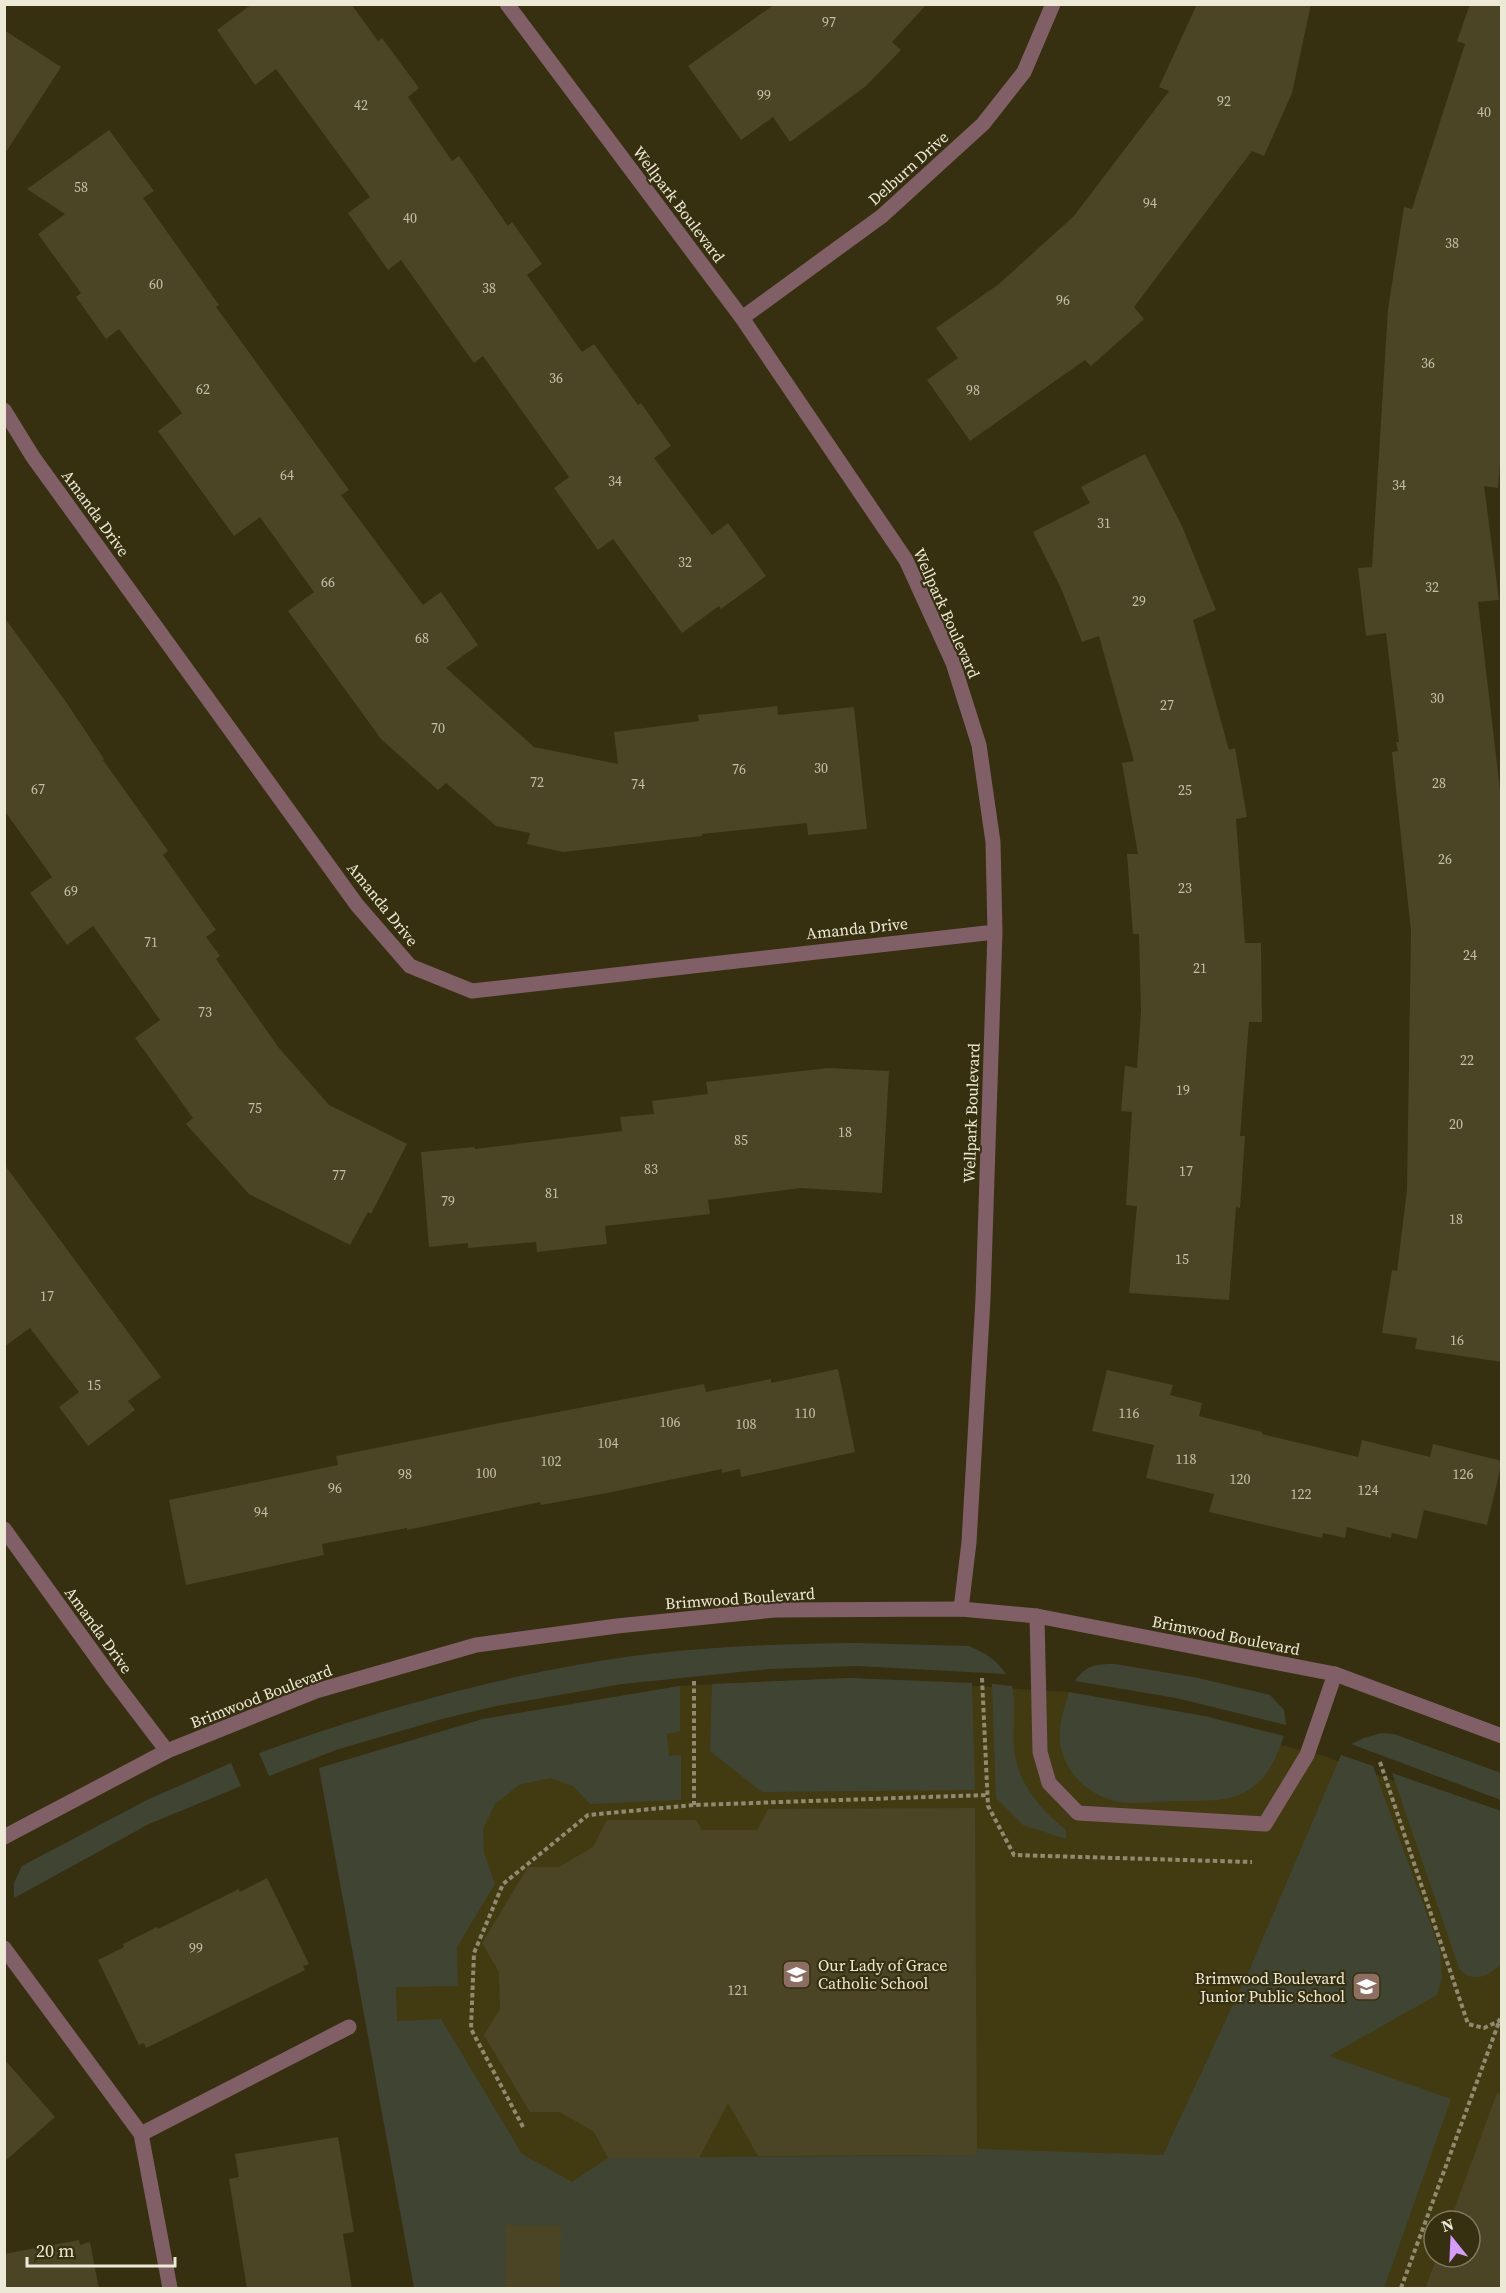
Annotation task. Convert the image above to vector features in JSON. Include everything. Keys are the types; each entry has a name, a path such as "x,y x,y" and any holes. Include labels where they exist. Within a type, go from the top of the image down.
{"street":[{"name":"Wellpark Boulevard","path":"507,4 742,318 906,560 953,663 979,745 993,842 995,932 983,1299 969,1542 961,1609"},
{"name":"Delburn Drive","path":"742,318 882,216 983,124 1024,72 1053,4"},
{"name":"Amanda Drive","path":"4,410 33,457 357,905 410,966 472,991 995,932"},
{"name":"Amanda Drive","path":"4,1529 167,1751"},
{"name":"Brimwood Boulevard","path":"4,1837 167,1751 316,1691 476,1645 617,1626 775,1610 961,1609 1037,1616 1335,1674 1502,1736"},
{"path":"1037,1616 1040,1752 1049,1784 1078,1813 1265,1824 1307,1755 1335,1674"},
{"path":"4,1948 141,2134 170,2289"},
{"path":"141,2134 349,2026"}],"path":[{"path":"694,1681 694,1805"},
{"path":"1380,1762 1468,2024 1484,2028 1499,2021"},
{"path":"523,2127 471,2029 474,1953 503,1884 588,1815 694,1805 987,1795"},
{"path":"1401,2289 1502,2016"}],"shaded area":[{"name":"Our Lady of Grace Catholic School","path":"849,1678 1069,1692 1324,1756 1501,1819 1501,2288 415,2288 324,1793 483,1719 680,1686"}],"green space":[{"path":"857,1643 969,1646 990,1657 1006,1674 857,1666 769,1669 622,1684 496,1706 438,1720 336,1750 269,1776 259,1753 384,1711 470,1688 556,1669 632,1656 696,1649"},
{"path":"1115,1664 1198,1678 1270,1695 1284,1710 1286,1725 1176,1698 1075,1681 1092,1666"},
{"path":"849,1678 972,1683 975,1790 762,1792 710,1751 712,1684"},
{"path":"992,1684 1012,1686 1014,1747 1018,1766 1033,1797 1066,1830 1066,1839 1023,1825 996,1798"},
{"path":"680,1686 680,1731 667,1734 669,1756 681,1755 681,1800 590,1804 573,1786 550,1778 519,1785 495,1804 483,1829 484,1853 495,1884 457,1947 458,1986 396,1987 397,2021 441,2019 522,2154 572,2182 608,2158 976,2155 977,2149 1163,2155 1251,1966 1341,1755 1373,1766 1440,1950 1442,1978 1437,1995 1329,2056 1451,2099 1384,2288 414,2288 319,1768 483,1719"},
{"path":"1069,1692 1204,1716 1284,1736 1275,1759 1263,1778 1242,1794 1214,1800 1120,1802 1095,1793 1075,1777 1068,1766 1060,1742 1060,1728"},
{"path":"1381,1733 1394,1734 1501,1773 1501,1800 1351,1744"},
{"path":"231,1763 241,1786 149,1824 14,1898 14,1883 22,1866 147,1800"},
{"path":"1392,1773 1501,1811 1501,1964 1486,1975 1470,1976 1459,1968"}],"building":[{"path":"252,4 351,4 378,41 382,38 419,88 408,97 452,161 459,156 508,226 512,222 542,264 527,275 582,352 594,344 638,405 641,403 671,446 654,458 712,535 728,523 766,576 721,609 719,606 682,633 613,539 598,550 554,488 569,477 483,356 474,363 401,260 388,270 348,213 370,197 276,69 255,85 217,30"},
{"path":"775,4 927,4 892,42 901,50 866,86 790,142 773,117 741,140 688,66"},
{"path":"1197,4 1311,4 1292,93 1264,156 1252,151 1134,307 1144,319 1091,366 1085,360 970,441 927,380 958,358 936,328 999,284 1074,216 1169,91 1159,87"},
{"path":"1470,4 1502,4 1502,437 1498,488 1484,486 1499,600 1478,602 1502,807 1502,1362 1415,1349 1417,1338 1382,1333 1392,1270 1397,1271 1407,1190 1411,931 1392,752 1398,751 1396,742 1399,742 1386,633 1366,636 1358,568 1372,567 1388,309 1404,207 1412,209 1465,44 1457,41"},
{"path":"4,30 61,67 4,155"},
{"path":"109,130 154,191 143,198 219,305 216,307 349,490 341,495 423,605 441,592 478,645 446,668 534,747 618,764 614,732 699,721 698,715 777,706 778,715 854,707 867,829 808,835 807,823 563,852 527,844 530,833 496,826 446,783 438,790 381,739 288,611 314,592 260,517 234,536 158,431 182,413 119,329 106,339 76,297 81,293 38,234 65,214 27,189"},
{"path":"1145,454 1182,526 1216,610 1193,620 1229,750 1235,748 1247,817 1236,819 1245,943 1261,943 1262,1022 1249,1022 1240,1136 1245,1136 1240,1208 1236,1207 1229,1300 1129,1293 1137,1206 1126,1205 1132,1112 1121,1111 1125,1066 1137,1068 1141,1011 1139,934 1133,934 1127,854 1138,854 1122,763 1134,761 1099,636 1082,642 1061,588 1033,532 1090,503 1081,487"},
{"path":"4,617 66,702 103,760 168,851 163,855 216,930 206,937 220,956 216,959 279,1048 329,1105 407,1144 371,1214 368,1212 350,1245 249,1194 186,1124 193,1118 135,1038 160,1020 93,926 67,945 30,893 52,877 4,810"},
{"path":"828,1068 889,1071 882,1193 801,1188 708,1200 710,1214 605,1226 607,1244 537,1252 536,1242 468,1248 468,1243 429,1247 421,1152 475,1147 475,1149 622,1131 620,1117 654,1114 652,1101 708,1094 706,1082"},
{"path":"4,1164 161,1377 128,1401 135,1410 88,1446 59,1407 79,1392 30,1328 4,1347"},
{"path":"838,1369 855,1452 741,1477 740,1469 722,1473 722,1469 607,1493 541,1505 540,1502 407,1530 407,1528 322,1544 324,1555 186,1585 169,1500 338,1465 336,1456 505,1422 704,1384 706,1392 771,1379 771,1383"},
{"path":"1107,1370 1173,1385 1170,1395 1202,1403 1199,1416 1358,1457 1362,1440 1430,1457 1433,1444 1502,1461 1487,1525 1424,1510 1417,1539 1392,1533 1391,1538 1347,1527 1345,1538 1323,1533 1322,1538 1209,1512 1214,1494 1146,1478 1154,1445 1092,1431"},
{"name":"Our Lady of Grace Catholic School","path":"975,1808 977,2155 758,2156 728,2103 699,2158 608,2158 594,2132 560,2112 530,2112 484,2035 500,2009 499,1972 482,1943 528,1867 559,1867 593,1847 607,1820 696,1820 702,1830 757,1830 768,1809"},
{"path":"267,1878 309,1964 303,1966 305,1970 146,2048 144,2043 139,2045 98,1960 157,1927 158,1929 239,1889 240,1892"},
{"path":"4,2059 55,2117 4,2162"},
{"path":"1497,2093 1502,2094 1502,2289 1425,2289 1432,2269 1482,2269 1482,2209 1454,2209"},
{"path":"338,2137 354,2232 343,2234 352,2289 247,2289 229,2179 239,2177 235,2154"},
{"path":"506,2225 561,2225 560,2289 505,2289"},
{"path":"79,2240 80,2245 90,2242 99,2289 4,2289 4,2254"}],"place":[{"name":"Our Lady of Grace Catholic School","path":"797,1974"},
{"name":"Brimwood Boulevard Junior Public School","path":"1366,1987"}]}
